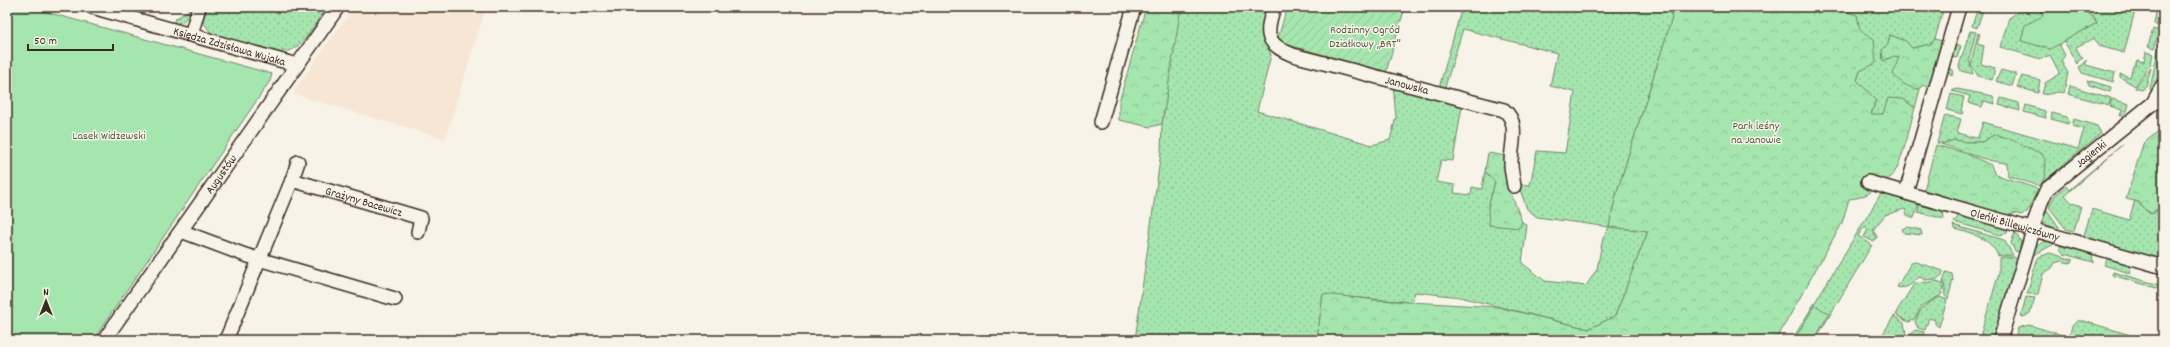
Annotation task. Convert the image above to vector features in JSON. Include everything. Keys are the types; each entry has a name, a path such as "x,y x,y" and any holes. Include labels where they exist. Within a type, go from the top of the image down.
{"street":[{"name":"Księdza Zdzisława Wujaka","path":"92,7 297,65"},
{"path":"191,35 199,7"},
{"name":"Augustów","path":"104,340 338,7"},
{"path":"1101,122 1134,7"},
{"name":"Janowska","path":"1274,7 1269,22 1268,32 1271,42 1278,49 1293,55 1504,110 1510,115 1514,127 1511,164 1514,186"},
{"path":"1906,192 1959,7"},
{"name":"Jagienki","path":"2000,340 2042,198 2047,190 2153,103 2163,85"},
{"path":"226,340 298,162"},
{"name":"Grażyny Bacewicz","path":"292,180 421,218 418,232"},
{"name":"Oleńki Billewiczówny","path":"1868,182 2163,266"},
{"path":"181,230 245,255 395,299"}],"shaded area":[{"path":"354,7 486,7 445,139 293,94 299,83"}],"green space":[{"name":"Lasek Widzewski","path":"7,7 28,7 272,74 270,81 93,340 7,340"},
{"path":"189,7 193,7 186,19 173,24 175,19 188,11"},
{"path":"206,7 326,7 302,42 296,48 289,51 283,51 281,54 212,34 203,22"},
{"path":"1146,7 1181,7 1162,124 1150,127 1119,120 1119,102"},
{"path":"1180,7 1267,7 1261,32 1271,55 1257,111 1372,145 1390,140 1396,117 1393,85 1457,102 1462,106 1453,161 1441,160 1436,182 1455,185 1454,193 1471,195 1472,187 1482,189 1485,171 1495,182 1488,208 1518,228 1522,222 1527,225 1522,263 1545,281 1586,286 1597,269 1603,238 1609,227 1648,231 1615,316 1589,329 1460,297 1415,292 1412,302 1323,295 1317,340 1135,340 1161,152 1162,124"},
{"name":"Rodzinny Ogród Działkowy „BRT”","path":"1287,7 1405,7 1386,72 1277,42"},
{"path":"1462,7 1669,7 1672,18 1616,195 1609,227 1537,217 1527,209 1518,184 1530,185 1537,151 1565,153 1575,92 1550,86 1557,53 1463,29 1444,90 1439,88"},
{"name":"Park leśny na Janowie","path":"1669,7 1830,7 1857,15 1860,30 1874,39 1876,63 1860,71 1857,80 1876,100 1871,114 1883,114 1888,98 1903,99 1915,108 1903,151 1893,175 1868,194 1849,199 1842,223 1776,340 1317,340 1323,294 1377,300 1498,307 1589,329 1615,316 1648,231 1609,227 1616,195 1672,18"},
{"path":"1830,7 1944,7 1935,39 1931,44 1912,48 1905,41 1890,35 1888,44 1894,56 1899,57 1915,88 1920,89 1915,108 1903,99 1883,114 1871,115 1876,100 1857,81 1860,71 1860,30"},
{"path":"1978,7 1984,7 1977,28 1972,26"},
{"path":"2038,7 2065,55 2061,61 2068,73 2064,93 2058,92 2042,94 2045,83 2060,74 2050,55 2041,59 2000,47 2009,18 2023,9 2025,12"},
{"path":"2050,7 2083,10 2093,17 2097,23 2050,49 2021,41 2025,25 2043,16 2041,12"},
{"path":"2073,7 2136,7 2124,53 2099,46 2094,38 2076,47 2083,58 2078,61 2077,64 2064,41 2097,23 2094,16"},
{"path":"2157,7 2163,7 2159,26 2154,24"},
{"path":"2153,29 2159,31 2154,49 2148,47"},
{"path":"1970,31 1976,32 1969,60 1973,74 1961,71 1959,66"},
{"path":"2162,32 2163,73 2160,83 2152,93 2150,88"},
{"path":"1978,33 1980,34 1977,44 1984,46 1981,64 1995,68 1992,80 1978,76 1971,64"},
{"path":"1890,35 1906,41 1912,48 1931,44 1935,39 1942,41 1930,88 1922,85 1920,89 1912,88 1893,74 1899,57 1894,56 1883,61 1882,50 1888,44"},
{"path":"1953,44 1961,46 1957,58 1951,57 1947,68 1953,70 1952,76 1946,69"},
{"path":"2146,52 2153,54 2151,64 2135,86 2120,77 2120,74 2130,77 2133,66 2135,66 2137,60 2144,62"},
{"path":"2086,60 2086,65 2115,73 2113,82 2082,73 2079,67 2084,64"},
{"path":"2151,68 2146,87 2142,90 2135,88"},
{"path":"2001,70 2016,74 2012,86 1996,81"},
{"path":"2022,76 2040,80 2038,93 2017,87"},
{"path":"2087,80 2111,87 2110,92 2089,85"},
{"path":"2070,86 2111,98 2109,105 2068,94"},
{"path":"1957,89 1993,96 1995,104 1984,101 1982,107 1968,103 1970,96 1952,91"},
{"path":"1951,94 1964,97 1961,111 1963,112 1962,114 1947,110"},
{"path":"2001,98 2019,103 2020,111 1999,105"},
{"path":"2112,99 2129,104 2126,114 2120,116 2122,110 2110,106"},
{"path":"2026,105 2045,111 2046,118 2024,112"},
{"path":"2052,113 2067,117 2069,122 2068,124 2051,119"},
{"path":"1945,115 1961,119 1957,133 1976,138 1978,137 1983,122 2078,149 2084,129 2072,126 2074,119 2097,126 2101,133 2042,183 2045,164 2035,151 1999,135 1994,135 1982,142 1955,140 1945,144 1937,143"},
{"path":"2163,127 2163,215 2159,207 2152,214 2143,208 2139,202 2126,199 2143,144"},
{"path":"1994,135 2008,138 2042,154 2046,170 2044,179 2040,186 2008,176 2007,163 1982,158 1941,144 1954,140 1982,142"},
{"path":"2123,144 2065,195 2072,203 2081,206 2074,231 2066,229 2049,207 2055,195 2066,186 2069,190"},
{"path":"1936,145 1965,153 1991,165 1994,173 2000,176 2038,189 2027,212 2021,215 2013,213 2012,217 1924,190"},
{"path":"1488,153 1506,156 1508,185 1522,222 1519,228 1489,225 1488,208 1495,182 1485,171"},
{"path":"1882,192 1919,203 1914,218 1907,215 1905,209 1885,215 1873,230 1877,237 1874,242 1864,237 1868,229 1864,227 1858,236 1872,245 1815,340 1792,340"},
{"path":"2135,200 2149,213 2155,213 2159,207 2163,215 2163,261 2086,238 2084,235 2092,209 2129,220"},
{"path":"1920,203 1943,210 1944,219 1918,212"},
{"path":"2047,210 2059,227 2059,230 2043,223 2043,211"},
{"path":"1960,214 2008,228 2007,233 2000,235 1954,222"},
{"path":"1953,225 2004,240 2013,255 1998,256 1991,245 1986,241 1974,235 1955,229"},
{"path":"1907,227 1921,230 1922,235 1904,233 1902,229"},
{"path":"2015,232 2021,242 2021,253 2015,251 2011,243"},
{"path":"2048,241 2055,242 2032,256 2035,246"},
{"path":"2061,244 2092,253 2093,262 2064,254 2060,249"},
{"path":"2050,253 2073,260 2070,263 2061,261 2055,263 2052,268 2043,274 2038,294 2027,294 2037,260 2039,257"},
{"path":"2014,257 2018,260 1995,340 1979,340 1999,273 1999,258"},
{"path":"2109,257 2129,264 2131,267 2129,273 2104,265"},
{"path":"1916,262 1943,271 1942,275 1937,279 1924,280 1919,277 1907,287 1897,287 1911,263"},
{"path":"1946,272 1952,274 1953,280 1948,299 1945,296 1945,286 1943,282"},
{"path":"2113,272 2163,286 2163,290 2112,275"},
{"path":"1937,281 1942,283 1944,287 1941,295 1922,306 1914,320 1908,322 1896,315 1914,284"},
{"path":"1940,297 1947,300 1939,327 1935,324 1935,320 1929,318 1925,330 1918,328 1915,322 1919,313 1928,304"},
{"path":"2026,297 2035,298 2030,313 2024,317 2021,316"},
{"path":"1815,305 1829,314 1814,340 1794,340"},
{"path":"1894,316 1904,323 1906,334 1903,340 1879,340"},
{"path":"2077,321 2084,321 2147,340 2014,340 2018,328 2029,325 2069,337 2072,326"},
{"path":"1915,330 1924,332 1922,340 1904,340"}]}
